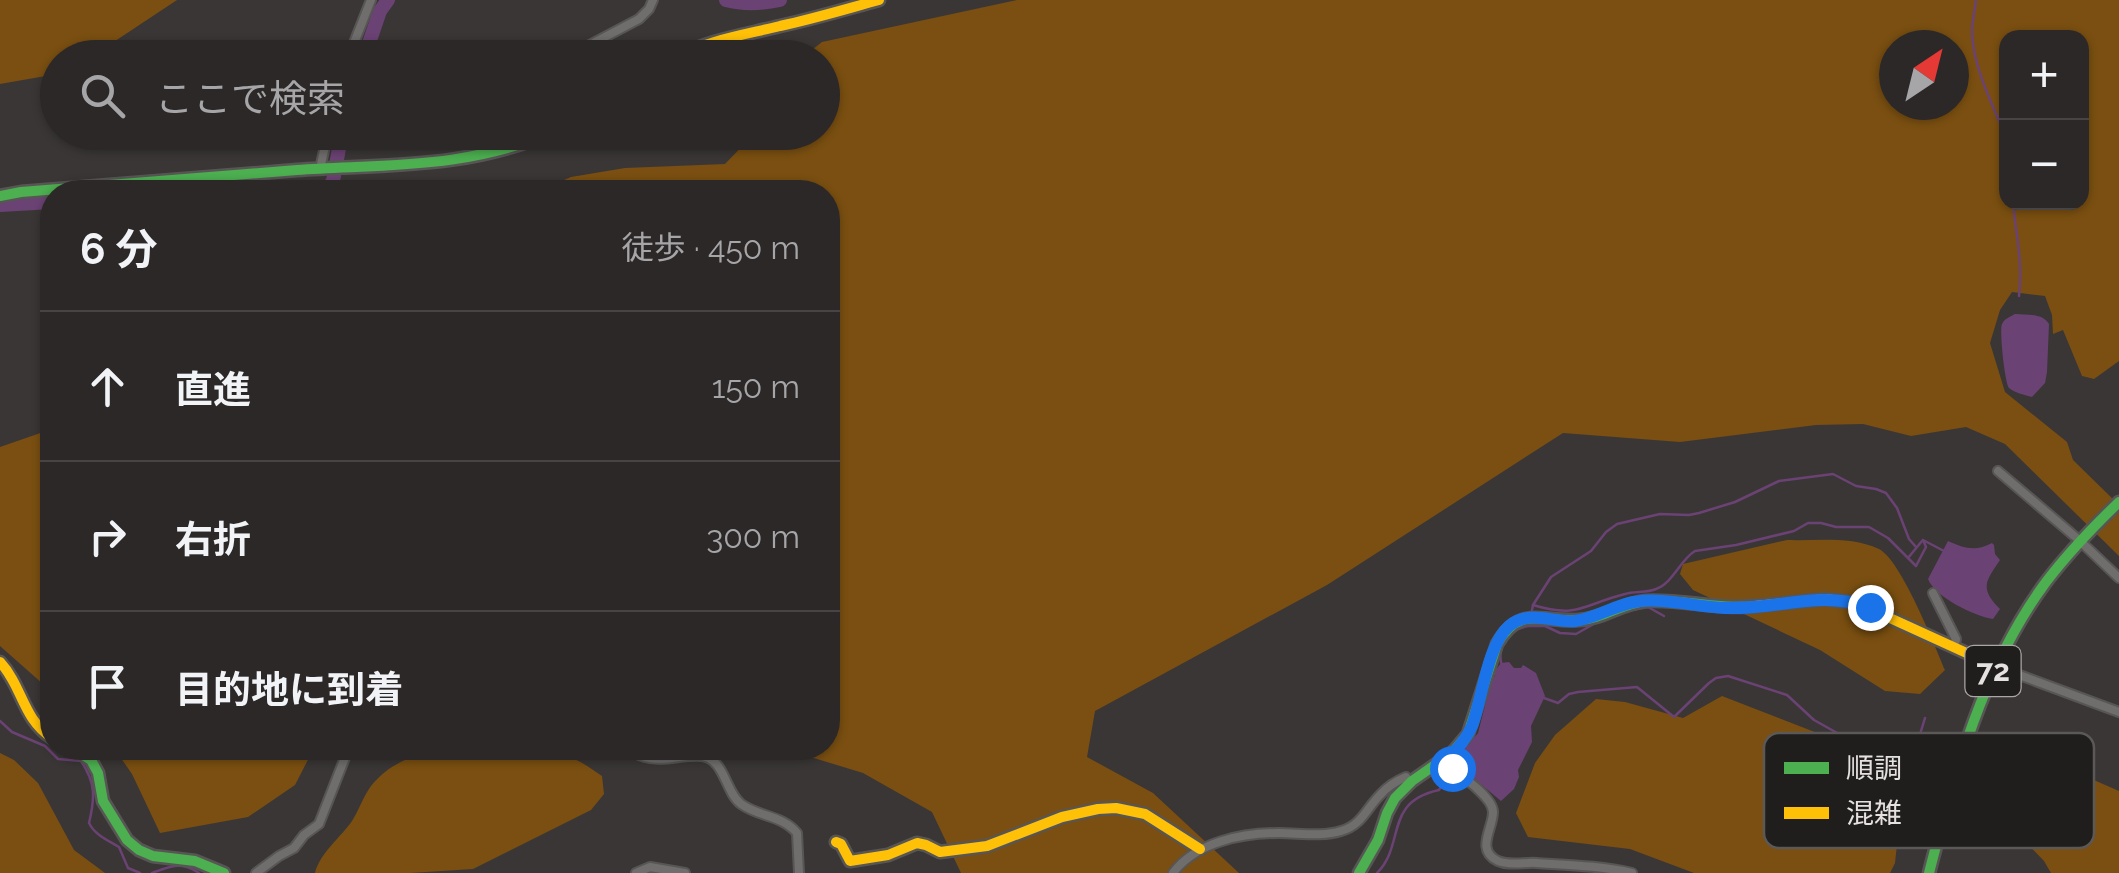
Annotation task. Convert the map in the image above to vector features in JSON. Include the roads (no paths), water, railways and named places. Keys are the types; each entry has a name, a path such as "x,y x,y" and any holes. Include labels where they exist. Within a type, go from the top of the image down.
{"main road":[{"path":"720,40 880,0"},
{"path":"208,180 323,168 458,161 506,150"},
{"path":"0,196 40,191"},
{"name":"72","path":"1967,733 1995,666 2026,608 2079,540 2119,502"},
{"path":"1359,873 1394,798 1412,783 1450,767 1471,729 1483,682 1505,630 1529,617 1570,622 1635,602 1726,608 1832,599 1870,607 1995,666"},
{"path":"0,662 17,684 30,720 40,732"},
{"path":"91,760 98,773 103,801 126,840 153,856 195,860 224,873"},
{"path":"836,842 850,862 889,856 919,842 940,852 991,844 1072,814 1114,807 1154,818 1182,842 1200,849"},
{"name":"72","path":"1928,873 1934,848"}],"street":[{"path":"355,40 370,0"},
{"path":"600,40 639,20 650,10 653,0"},
{"path":"323,168 326,150"},
{"path":"1998,472 2119,578"},
{"path":"1932,593 1956,639 1954,647"},
{"path":"1995,666 2119,712"},
{"path":"256,873 294,848 324,818 344,760"},
{"path":"710,760 739,802 786,822 797,833 799,873"},
{"path":"1450,767 1492,805 1485,840 1501,863 1534,862 1632,873"},
{"path":"1173,873 1200,849 1220,842 1264,834 1341,831 1358,824 1379,795 1397,781 1406,777 1412,783"},
{"path":"1493,873 1497,860"},
{"path":"636,873 650,867 685,873"}],"waterway":[{"path":"370,40 388,0"},
{"path":"726,0 780,0"},
{"path":"1976,0 1972,32 1976,59 1999,121"},
{"path":"333,180 339,150"},
{"path":"0,205 40,203"},
{"path":"2014,210 2020,260 2019,296"},
{"path":"1533,605 1551,577 1591,551 1617,524 1660,514 1699,513 1735,502 1779,481 1833,474 1856,486 1886,493 1916,547"},
{"path":"1532,610 1533,605 1572,610 1652,590 1667,582 1695,551 1794,531 1808,523 1869,527 1888,538 1916,566 1926,547 1923,540 1944,551"},
{"path":"1908,558 1922,541"},
{"path":"1528,626 1576,634 1626,611 1648,607 1664,616"},
{"path":"1502,666 1505,640 1529,624"},
{"path":"1544,698 1558,703 1578,692 1637,687 1674,717 1709,683 1728,676 1787,695 1814,720 1837,733"},
{"path":"1920,733 1925,718"},
{"path":"0,721 12,732 40,744"},
{"path":"70,760 81,761 89,776 93,791 89,823 119,847 128,868 140,873"},
{"path":"1377,873 1386,862 1402,814 1421,796 1439,790 1450,773"},
{"path":"152,873 176,866 199,873"}]}
